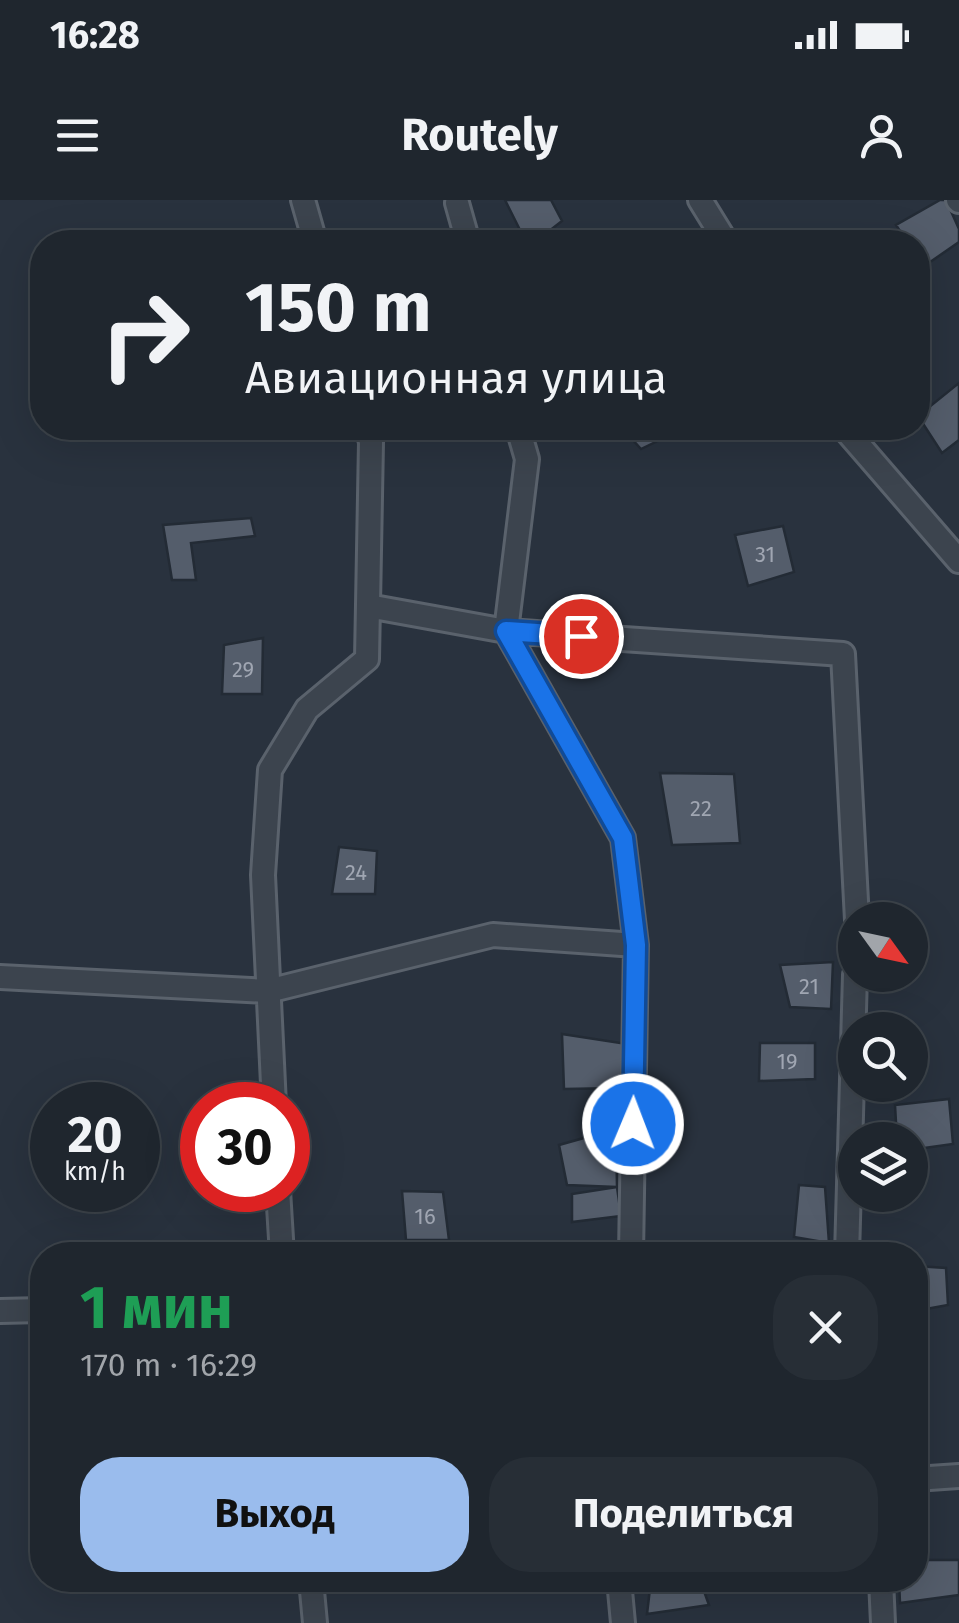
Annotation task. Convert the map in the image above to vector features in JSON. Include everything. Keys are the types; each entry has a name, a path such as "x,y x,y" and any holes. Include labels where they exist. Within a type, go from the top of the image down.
{"street":[{"path":"303,200 312,230"},
{"path":"700,200 719,230"},
{"path":"458,203 465,230"},
{"path":"273,1082 262,876 270,770 307,709 366,659 370,440"},
{"path":"521,440 527,459 506,631 623,838 636,945 631,1242"},
{"path":"854,440 959,561"},
{"path":"368,606 506,631 844,654 856,902"},
{"path":"0,977 268,992 493,934 636,945"},
{"path":"847,1242 855,992"},
{"path":"279,1212 281,1242"},
{"path":"0,1311 30,1310"},
{"path":"928,1478 959,1476"},
{"path":"312,1592 315,1623"},
{"path":"620,1592 622,1623"},
{"path":"882,1592 883,1623"}],"building":[{"path":"505,200 551,200 562,221 550,230 520,230"},
{"path":"946,200 959,229 959,242 930,262 930,230 899,230 896,225"},
{"path":"959,383 959,440 942,453 930,434 930,406"},
{"path":"633,440 660,440 641,449"},
{"path":"251,518 255,536 191,543 196,580 172,580 163,525"},
{"path":"783,526 794,572 748,586 735,535"},
{"path":"263,638 262,694 222,694 224,645"},
{"path":"660,773 734,774 740,843 672,845"},
{"path":"339,847 377,851 375,894 332,894"},
{"path":"833,962 831,1009 790,1007 780,965"},
{"path":"562,1034 627,1044 620,1088 564,1089"},
{"path":"760,1043 815,1043 815,1079 759,1081"},
{"path":"949,1099 953,1144 928,1147 928,1122 896,1122 895,1105"},
{"path":"616,1129 617,1187 567,1185 559,1145"},
{"path":"799,1185 825,1187 829,1242 794,1237"},
{"path":"617,1187 621,1216 572,1222 572,1194"},
{"path":"402,1191 443,1192 449,1240 406,1240"},
{"path":"928,1267 946,1268 948,1305 928,1309"},
{"path":"928,1560 959,1560 959,1595 900,1603 900,1592 928,1592"},
{"path":"650,1592 704,1592 709,1605 647,1614"}],"route":[{"path":"581,636 506,631 623,838 636,945 633,1124"}]}
